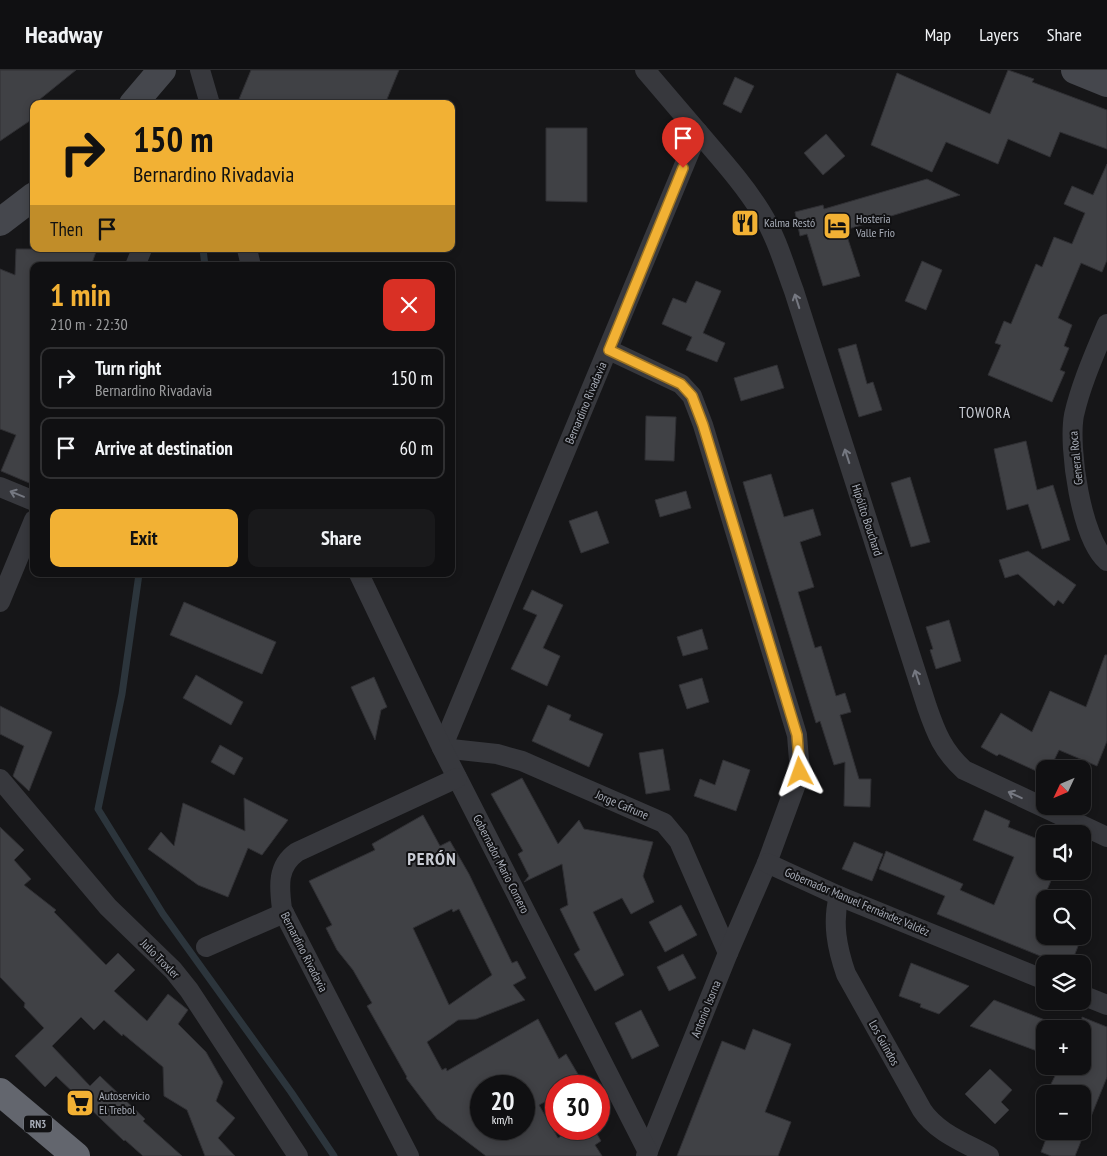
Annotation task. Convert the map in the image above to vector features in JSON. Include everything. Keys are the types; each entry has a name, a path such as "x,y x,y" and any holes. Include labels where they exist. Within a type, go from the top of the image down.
{"highway":[{"name":"RN3","path":"0,1092 76,1156"}],"main road":[{"path":"137,100 162,70"},
{"path":"1075,70 1107,83"},
{"path":"0,222 30,199"}],"street":[{"path":"645,70 698,132"},
{"name":"Bernardino Rivadavia","path":"442,748 698,132"},
{"name":"Hipólito Bouchard","path":"698,132 739,181 761,212 776,242 794,290 939,740 951,758 964,770 1107,837"},
{"name":"General Roca","path":"1107,324 1103,344 1080,395 1074,414 1072,430 1073,450 1083,516 1093,542 1107,561"},
{"path":"609,350 681,384 692,396 703,425 797,735 800,772 767,863"},
{"path":"0,487 30,499"},
{"path":"0,602 30,530"},
{"name":"Gobernador Mario Cornero","path":"360,577 442,748 647,1154"},
{"name":"Jorge Cafrune","path":"442,748 497,754 522,761 664,823 679,840 728,953"},
{"name":"Bernardino Rivadavia","path":"409,1156 282,909 280,886 283,867 289,858 298,852 457,778"},
{"name":"Julio Troxler","path":"0,779 108,907 177,968 189,990 298,1156"},
{"name":"Gobernador Manuel Fernández Valdéz","path":"767,863 839,896 1036,976"},
{"name":"Antonio Isorna","path":"647,1154 728,953 767,863"},
{"name":"Los Guindos","path":"839,896 835,909 836,932 839,954 846,974 922,1110 932,1123 942,1130 989,1156"},
{"path":"206,947 284,913"},
{"path":"1091,999 1107,1005"}],"building":[{"path":"0,70 76,70 39,100 30,100 30,121 0,141"},
{"path":"251,70 399,70 387,100 239,100"},
{"path":"1008,70 1034,79 1032,82 1107,110 1107,149 1060,132 1050,157 1008,139 998,164 946,142 932,172 871,145 897,73 990,114"},
{"path":"735,77 754,86 741,113 723,104"},
{"path":"546,128 587,128 587,202 546,201"},
{"path":"826,134 845,156 823,175 804,153"},
{"path":"1107,164 1107,260 1102,272 1081,263 1058,318 1072,325 1064,346 1069,348 1060,370 1065,372 1052,402 988,375 1001,345 995,343 1004,321 1011,324 1036,264 1042,267 1054,237 1072,244 1085,213 1064,204 1072,186 1093,195"},
{"path":"927,179 960,195 845,230 860,276 823,286 807,234 800,236 795,212 823,205 824,209"},
{"path":"16,249 30,249 30,252 96,252 92,262 30,262 30,483 1,471 16,435 0,429 0,269 15,275"},
{"path":"922,261 942,270 926,310 905,301"},
{"path":"696,281 721,291 703,333 725,343 717,362 686,350 692,337 662,324 673,298 686,303"},
{"path":"856,344 867,384 873,382 882,410 859,417 838,349"},
{"path":"777,365 784,388 741,401 734,378"},
{"path":"646,416 676,417 674,461 645,460"},
{"path":"1026,441 1037,490 1053,485 1070,540 1042,549 1028,504 1007,510 994,449"},
{"path":"771,474 784,517 813,509 821,535 800,542 814,587 798,592 815,648 821,646 836,696 845,693 851,712 840,715 859,779 871,779 870,807 844,806 845,762 834,765 820,721 816,723 756,526 743,482"},
{"path":"910,477 930,542 911,547 891,483"},
{"path":"686,491 691,508 660,517 655,500"},
{"path":"597,511 609,543 581,553 569,521"},
{"path":"1028,551 1076,585 1063,604 1058,600 1054,606 1018,574 1005,578 999,560"},
{"path":"532,590 563,605 543,648 560,656 547,686 511,669 537,615 523,609"},
{"path":"184,602 276,642 262,674 170,635"},
{"path":"949,620 961,661 936,669 930,650 933,649 926,627"},
{"path":"702,629 708,649 683,656 677,637"},
{"path":"1105,655 1107,655 1107,741 1097,766 1091,763 1091,760 1083,760 1059,750 1054,760 1036,760 1036,771 999,754 997,756 981,747 1001,713 1032,732 1050,691 1086,707"},
{"path":"196,675 243,702 231,725 183,698"},
{"path":"374,677 387,707 381,710 375,740 351,687"},
{"path":"702,678 709,702 687,709 679,685"},
{"path":"548,705 571,715 569,720 603,734 589,767 532,741"},
{"path":"0,706 52,732 29,791 13,776 24,746 0,734"},
{"path":"220,745 243,758 234,775 211,762"},
{"path":"663,749 670,790 646,794 639,753"},
{"path":"723,760 750,770 736,811 694,796 700,779 715,785"},
{"path":"522,778 558,844 579,820 584,829 653,842 643,876 654,902 631,914 622,898 593,912 624,975 595,991 574,954 580,950 560,909 568,905 562,864 524,882 529,876 518,854 523,851 491,794"},
{"path":"244,798 288,820 262,855 248,848 228,897 198,885 148,849 161,832 174,846 183,803 245,831"},
{"path":"985,810 1010,821 1008,827 1036,838 1036,880 1051,880 1047,890 1036,890 1036,945 1078,945 1075,955 1038,955 937,914 945,896 879,869 886,851 963,884 960,890 994,905 1014,857 973,840"},
{"path":"423,815 440,846 450,841 469,874 512,963 517,961 526,978 513,985 525,1000 476,1019 458,1020 427,1042 442,1070 446,1068 447,1071 538,1019 559,1059 566,1054 578,1075 545,1075 545,1102 539,1105 545,1115 545,1140 600,1140 595,1145 602,1156 486,1156 437,1119 406,1078 367,1006 372,1003 353,970 337,950 326,928 332,925 309,881 375,850 372,844","holes":["452,909 453,912 459,909 492,975 449,1005 413,928"]},
{"path":"0,827 24,850 14,860 31,879 24,885 56,910 54,912 106,965 118,953 135,970 114,991 147,1021 168,994 188,1010 178,1024 206,1052 223,1082 216,1101 235,1118 218,1138 235,1156 205,1156 187,1110 164,1096 163,1067 104,1020 94,1030 81,1017 52,1046 90,1086 100,1076 145,1119 143,1121 182,1156 143,1156 124,1141 56,1076 45,1087 15,1056 44,1028 24,1007 25,1003 0,977"},
{"path":"854,842 883,854 872,881 842,869"},
{"path":"681,905 697,935 665,952 649,922"},
{"path":"683,954 696,978 669,991 657,967"},
{"path":"911,963 969,986 939,1014 920,1007 921,1004 899,996"},
{"path":"994,1000 1045,1020 1036,1020 1036,1051 970,1026"},
{"path":"641,1010 659,1046 632,1059 615,1023"},
{"path":"1091,1021 1107,1027 1107,1077 1091,1116 1091,1085 1051,1084 1056,1075 1091,1075"},
{"path":"753,1029 791,1044 765,1112 791,1122 778,1156 677,1156 722,1041 745,1050"},
{"path":"990,1069 1012,1090 1001,1102 1009,1110 995,1124 965,1094"},
{"path":"1046,1140 1081,1140 1075,1156 1051,1156 1041,1152"}],"waterway":[{"path":"203,252 205,262"},
{"path":"139,577 122,694 98,809 163,914 291,1092 334,1156"}],"place":[{"name":"Kalma Restó","path":"745,223"},
{"name":"Hosteria Valle Frio","path":"837,226"},
{"name":"Autoservicio El Trebol","path":"80,1103"}],"district":[{"name":"TOWORA","path":"985,413"},
{"name":"PERÓN","path":"432,859"}],"route":[{"path":"683,168 609,350 681,384 692,396 703,425 797,735 800,772"}]}
